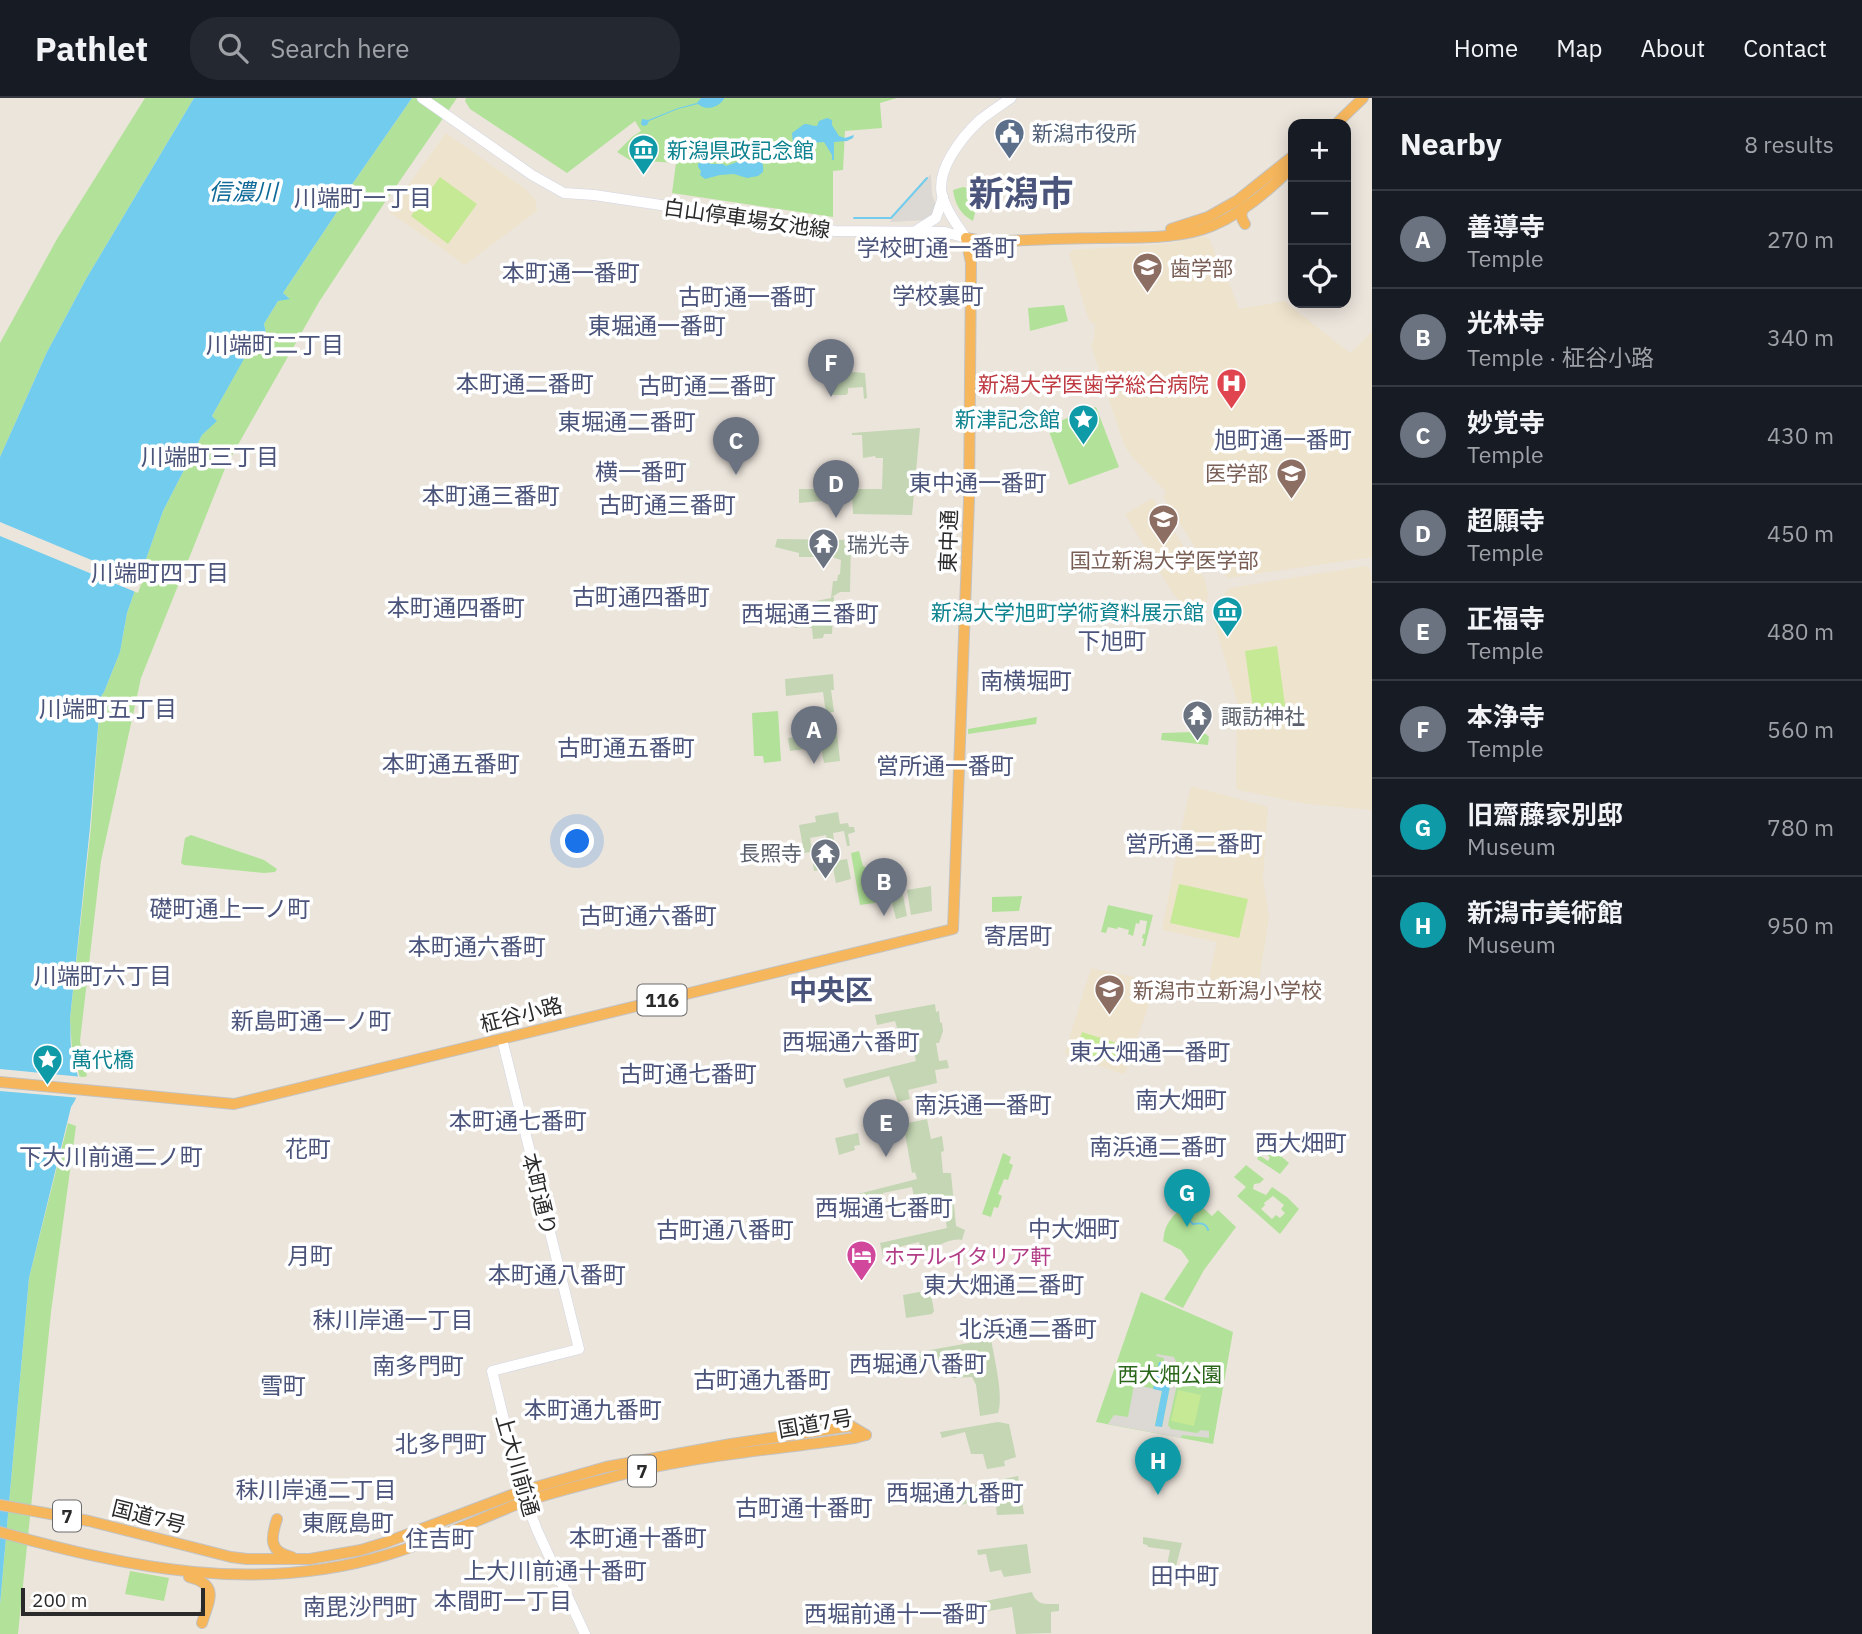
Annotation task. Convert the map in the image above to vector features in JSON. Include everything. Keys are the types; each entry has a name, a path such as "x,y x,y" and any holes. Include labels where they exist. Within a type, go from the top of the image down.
{"highway":[{"path":"1341,119 1363,98"},
{"path":"1141,237 1192,223 1225,208 1250,192 1288,160"},
{"path":"966,238 988,242 1141,237 1194,231 1211,226 1244,208 1288,171"},
{"path":"1244,208 1241,217 1245,224"},
{"name":"東中通","path":"953,929 970,501 972,295 971,262 966,238"},
{"name":"柾谷小路","path":"0,1082 234,1104 953,929"},
{"name":"国道7号","path":"0,1505 89,1521 247,1559 310,1559 361,1550 387,1542 606,1467 851,1426 866,1435 677,1463 524,1496 427,1543 358,1563 304,1572 193,1573 78,1553 0,1532"},
{"path":"276,1519 272,1536 277,1550 287,1556 310,1559"},
{"path":"236,1574 247,1559"},
{"path":"153,1567 206,1584 210,1597 202,1623"}],"main road":[{"name":"白山停車場女池線","path":"422,98 532,175 564,192 835,232 945,232 966,238"},
{"path":"966,238 943,197 943,173 952,155 979,121 1011,98"},
{"path":"914,232 936,218 943,197"},
{"name":"本町通り","path":"492,1371 579,1349 502,1039"},
{"name":"上大川前通","path":"492,1371 524,1496 585,1634"}],"shaded area":[{"path":"446,133 524,188 535,199 537,211 465,265 389,212"},
{"path":"931,174 935,212 926,220 890,222 898,210"},
{"path":"1203,236 1210,240 1239,309 1284,301 1288,308 1293,308 1350,353 1372,332 1372,557 1228,578 1200,555 1163,497 1166,492 1131,456 1124,445 1091,346 1095,325 1087,315 1069,253 1073,250 1166,244"},
{"name":"国立新潟大学医学部","path":"1153,498 1205,580 1208,594 1205,608 1192,614 1172,592 1125,514"},
{"path":"1365,566 1370,569 1372,584 1372,810 1308,804 1238,790 1237,702 1214,621 1226,591"},
{"path":"1191,786 1268,807 1263,879 1269,918 1256,991 1208,981 1217,942 1162,930"},
{"name":"新潟市立新潟小学校","path":"1091,968 1157,982 1123,1074 1065,1052"},
{"path":"1156,1356 1174,1357 1180,1371 1168,1425 1171,1429 1197,1433 1201,1430 1209,1431 1209,1438 1182,1435 1181,1438 1108,1424 1114,1415 1128,1417 1134,1385 1162,1390 1155,1425 1162,1427 1170,1386 1158,1383 1162,1366 1170,1363 1164,1362 1164,1358"}],"green space":[{"path":"145,98 194,98 86,279 47,352 0,457 0,343 57,239"},
{"path":"412,98 457,98 319,302 226,466 141,678 101,861 80,1041 87,1076 80,1078 72,1050 70,1019 91,827 99,715 96,704 104,692 120,652 127,613 163,511 202,435 216,421 212,416 258,333 267,337 264,324 278,301 289,298 283,293 343,203 344,196"},
{"path":"466,98 897,98 880,103 882,128 845,131 843,170 833,171 833,217 672,193 676,163 630,160 617,152 641,131 635,121 567,173 470,109"},
{"path":"440,177 477,204 448,244 411,216"},
{"path":"968,188 972,195 976,209 973,221 961,212 955,200 953,190"},
{"path":"1064,305 1068,321 1030,331 1028,308"},
{"path":"831,370 865,373 867,398 864,399 863,387 848,388 846,395 831,395"},
{"path":"1096,407 1119,467 1069,485 1047,426"},
{"path":"920,428 912,515 853,514 852,492 823,493 822,501 799,503 799,489 882,489 883,458 863,458 862,435 852,433"},
{"path":"777,539 851,540 850,592 840,592 832,597 832,634 813,639 812,628 795,628 793,621 766,620 767,611 831,598 833,581 837,581 840,574 841,560 832,557 799,557 799,553 775,547"},
{"path":"1277,646 1286,712 1254,716 1245,651"},
{"path":"833,674 834,690 831,690 834,712 826,713 823,692 786,696 785,679"},
{"path":"778,711 781,761 764,763 763,756 754,756 752,713"},
{"path":"1037,717 1036,724 968,734 968,729"},
{"path":"837,733 840,761 824,763 821,747 790,751 788,738"},
{"path":"1162,733 1206,734 1209,737 1208,745 1161,740"},
{"path":"838,812 840,824 848,823 849,827 854,827 855,832 848,834 850,846 847,846 844,831 833,833 835,848 828,849 826,835 810,838 812,849 816,848 817,851 804,853 799,825 816,822 815,816"},
{"path":"191,835 264,860 277,869 275,872 264,873 184,865 181,863 185,838"},
{"path":"859,851 863,866 871,872 876,881 881,902 860,905 851,853"},
{"path":"847,859 851,879 836,883 833,868 814,871 813,864"},
{"path":"1179,884 1248,899 1239,938 1170,923"},
{"path":"931,886 932,911 911,915 907,890"},
{"path":"902,890 907,916 896,919 892,903 887,904 885,893"},
{"path":"1022,896 1019,911 992,912 992,897"},
{"path":"1108,905 1153,915 1145,946 1142,946 1142,938 1147,921 1140,920 1139,924 1136,923 1133,936 1128,934 1129,930 1118,927 1108,927 1106,933 1101,932"},
{"path":"935,1004 943,1031 939,1043 936,1043 939,1061 947,1060 949,1068 935,1070 937,1083 908,1090 910,1099 898,1102 889,1076 846,1088 843,1079 916,1061 910,1032 899,1034 895,1021 877,1025 875,1015"},
{"path":"1082,1032 1123,1045 1118,1064 1076,1051"},
{"path":"927,1119 931,1139 942,1136 943,1173 951,1173 956,1226 965,1230 962,1240 947,1242 922,1252 919,1242 899,1247 900,1252 883,1256 880,1243 947,1228 944,1213 937,1214 934,1205 922,1209 916,1207 912,1187 883,1193 883,1197 856,1206 854,1195 917,1179 915,1172 912,1173 905,1134 877,1140 875,1130"},
{"path":"68,1123 76,1126 51,1312 18,1634 0,1634 0,1605 29,1278"},
{"path":"858,1133 860,1145 854,1146 855,1150 839,1155 835,1138"},
{"path":"1268,1145 1289,1163 1280,1174 1257,1159 1259,1155 1268,1161 1270,1157 1263,1152"},
{"path":"1003,1153 1011,1157 1009,1163 1013,1165 1008,1180 1004,1179 998,1194 1002,1196 998,1208 994,1207 991,1217 982,1214"},
{"path":"1246,1165 1264,1179 1254,1184 1253,1189 1266,1195 1272,1187 1299,1209 1280,1234 1237,1196 1246,1187 1234,1177","holes":["1273,1196 1284,1205 1281,1209 1285,1213 1280,1218 1276,1215 1272,1219 1261,1209"]},
{"path":"1193,1199 1212,1216 1218,1210 1236,1227 1204,1270 1183,1308 1164,1299 1189,1261 1181,1250 1163,1241 1170,1221"},
{"path":"930,1290 934,1311 932,1314 906,1318 903,1295"},
{"name":"西大畑公園","path":"1141,1292 1233,1332 1213,1444 1096,1422"},
{"path":"991,1339 999,1387 998,1413 980,1416 976,1385 972,1377 953,1378 950,1364 946,1364 945,1359 896,1368 892,1357"},
{"path":"1178,1390 1201,1395 1194,1426 1171,1421"},
{"path":"998,1422 1009,1424 1016,1457 1004,1461 1005,1466 987,1469 983,1454 971,1454 965,1432 942,1438 940,1432"},
{"path":"1018,1476 1024,1514 997,1515 995,1498 961,1505 958,1489"},
{"path":"1143,1537 1182,1543 1172,1582 1164,1581 1170,1550 1148,1547 1143,1544"},
{"path":"1027,1544 1031,1573 1004,1577 1001,1570 990,1572 986,1554 978,1555 977,1550"},
{"path":"130,1571 169,1578 164,1601 125,1594"},
{"path":"1032,1592 1039,1602 1059,1604 1059,1611 1051,1612 1051,1633 1016,1634 1012,1607 983,1612 980,1602"}],"water":[{"name":"信濃川","path":"194,98 412,98 344,196 343,203 283,293 290,299 278,301 264,324 267,337 258,334 212,416 217,421 202,435 163,511 127,613 120,652 104,692 96,704 99,715 90,827 70,1019 71,1048 79,1084 29,1278 0,1605 0,457 47,352 86,279"},
{"path":"701,98 724,99 712,108 698,104 678,109 649,121 647,125 641,124 642,119 648,120 678,108 697,103"},
{"path":"827,118 832,120 839,136 845,138 854,135 847,141 834,142 834,160 824,142 811,143 807,147 793,145 792,133 805,124 817,126 819,121"},
{"path":"751,157 762,163 763,172 758,176 747,178 734,174 705,179 700,175 698,164 705,159 710,164 726,166"},
{"path":"1159,1362 1170,1363 1169,1367 1162,1366 1159,1383 1170,1386 1162,1427 1155,1426 1162,1391 1153,1389"}],"pier":[{"path":"0,522 142,581 138,593 0,536"},
{"name":"萬代橋","path":"0,1069 83,1077 81,1098 0,1091"}],"waterway":[{"path":"854,218 891,218 927,178"},
{"path":"1178,1209 1185,1210"},
{"path":"1189,1220 1193,1224 1204,1224 1208,1230"}],"place":[{"name":"新潟市役所","path":"1009,160"},
{"name":"新潟県政記念館","path":"644,177"},
{"name":"歯学部","path":"1147,295"},
{"name":"本浄寺","path":"831,397"},
{"name":"新潟大学医歯学総合病院","path":"1232,411"},
{"name":"新津記念館","path":"1083,446"},
{"name":"妙覚寺","path":"736,475"},
{"name":"医学部","path":"1291,500"},
{"name":"超願寺","path":"836,518"},
{"name":"国立新潟大学医学部","path":"1164,547"},
{"name":"瑞光寺","path":"824,571"},
{"name":"新潟大学旭町学術資料展示館","path":"1227,639"},
{"name":"諏訪神社","path":"1198,743"},
{"name":"善導寺","path":"814,764"},
{"name":"長照寺","path":"825,880"},
{"name":"光林寺","path":"884,916"},
{"name":"新潟市立新潟小学校","path":"1110,1017"},
{"name":"萬代橋","path":"48,1086"},
{"name":"正福寺","path":"886,1157"},
{"name":"旧齋藤家別邸","path":"1187,1227"},
{"name":"ホテルイタリア軒","path":"861,1283"},
{"name":"新潟市美術館","path":"1158,1495"}],"district":[{"name":"新潟市","path":"1021,193"},
{"name":"川端町一丁目","path":"363,197"},
{"name":"学校町通一番町","path":"937,247"},
{"name":"本町通一番町","path":"571,272"},
{"name":"学校裏町","path":"938,295"},
{"name":"古町通一番町","path":"747,296"},
{"name":"東堀通一番町","path":"657,325"},
{"name":"川端町二丁目","path":"275,344"},
{"name":"本町通二番町","path":"525,383"},
{"name":"古町通二番町","path":"707,385"},
{"name":"東堀通二番町","path":"627,421"},
{"name":"旭町通一番町","path":"1283,439"},
{"name":"川端町三丁目","path":"210,456"},
{"name":"横一番町","path":"641,471"},
{"name":"東中通一番町","path":"978,482"},
{"name":"本町通三番町","path":"491,495"},
{"name":"古町通三番町","path":"667,504"},
{"name":"川端町四丁目","path":"160,572"},
{"name":"古町通四番町","path":"641,596"},
{"name":"本町通四番町","path":"456,607"},
{"name":"西堀通三番町","path":"810,613"},
{"name":"下旭町","path":"1112,640"},
{"name":"南横堀町","path":"1026,680"},
{"name":"川端町五丁目","path":"108,708"},
{"name":"古町通五番町","path":"626,747"},
{"name":"本町通五番町","path":"451,763"},
{"name":"営所通一番町","path":"945,765"},
{"name":"営所通二番町","path":"1194,843"},
{"name":"礎町通上一ノ町","path":"230,908"},
{"name":"古町通六番町","path":"648,915"},
{"name":"寄居町","path":"1018,935"},
{"name":"本町通六番町","path":"477,946"},
{"name":"川端町六丁目","path":"103,975"},
{"name":"中央区","path":"831,989"},
{"name":"新島町通一ノ町","path":"311,1020"},
{"name":"西堀通六番町","path":"851,1041"},
{"name":"東大畑通一番町","path":"1150,1051"},
{"name":"古町通七番町","path":"688,1073"},
{"name":"南大畑町","path":"1181,1099"},
{"name":"南浜通一番町","path":"983,1104"},
{"name":"本町通七番町","path":"518,1120"},
{"name":"西大畑町","path":"1301,1142"},
{"name":"南浜通二番町","path":"1158,1146"},
{"name":"花町","path":"308,1148"},
{"name":"下大川前通二ノ町","path":"111,1156"},
{"name":"西堀通七番町","path":"884,1207"},
{"name":"中大畑町","path":"1074,1228"},
{"name":"古町通八番町","path":"725,1229"},
{"name":"月町","path":"310,1255"},
{"name":"本町通八番町","path":"557,1274"},
{"name":"東大畑通二番町","path":"1004,1284"},
{"name":"秣川岸通一丁目","path":"393,1319"},
{"name":"北浜通二番町","path":"1028,1328"},
{"name":"西堀通八番町","path":"918,1363"},
{"name":"南多門町","path":"418,1365"},
{"name":"古町通九番町","path":"762,1379"},
{"name":"雪町","path":"283,1385"},
{"name":"本町通九番町","path":"593,1409"},
{"name":"北多門町","path":"441,1443"},
{"name":"秣川岸通二丁目","path":"316,1489"},
{"name":"西堀通九番町","path":"955,1492"},
{"name":"古町通十番町","path":"804,1507"},
{"name":"東厩島町","path":"348,1522"},
{"name":"本町通十番町","path":"638,1537"},
{"name":"住吉町","path":"440,1538"},
{"name":"上大川前通十番町","path":"555,1570"},
{"name":"田中町","path":"1185,1575"},
{"name":"本間町一丁目","path":"503,1600"},
{"name":"南毘沙門町","path":"360,1606"},
{"name":"西堀前通十一番町","path":"896,1613"}]}
